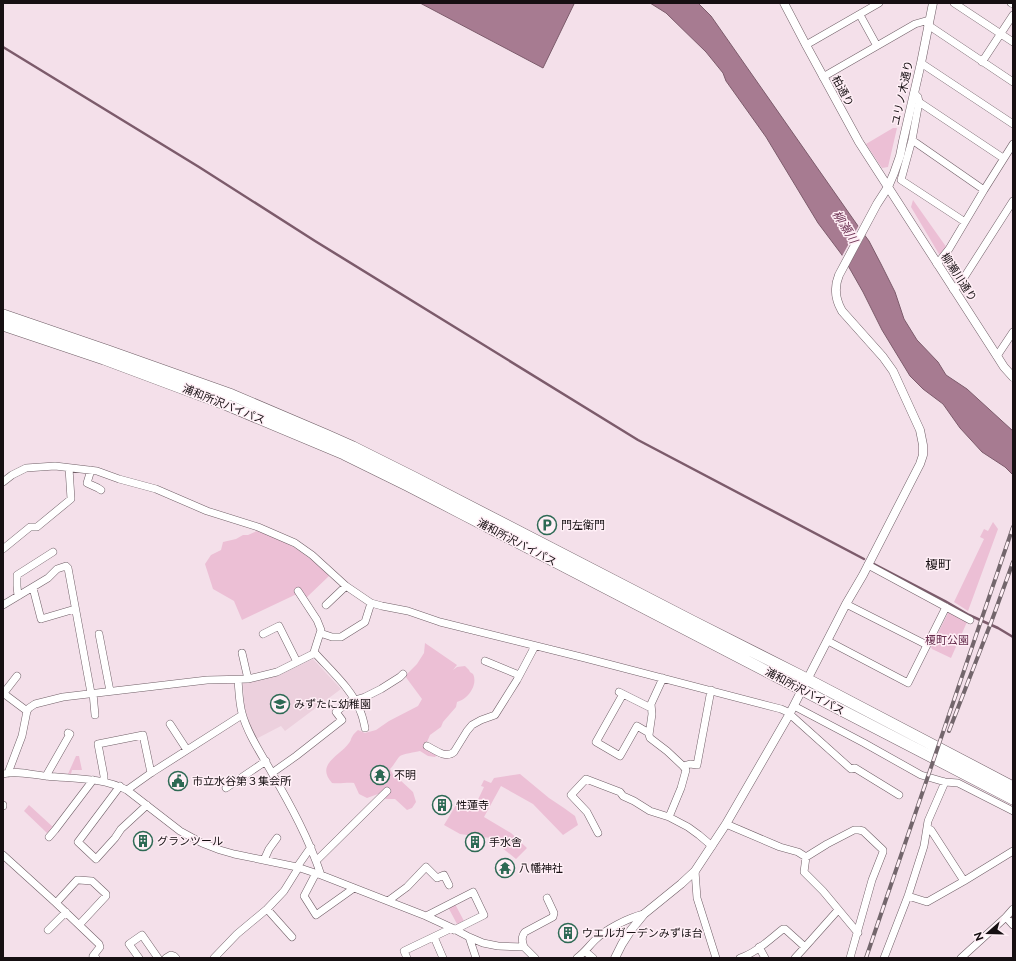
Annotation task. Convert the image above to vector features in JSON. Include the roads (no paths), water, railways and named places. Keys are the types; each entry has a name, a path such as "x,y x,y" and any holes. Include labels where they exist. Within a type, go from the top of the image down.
{"highway":[{"name":"浦和所沢バイパス","path":"3,315 224,392 326,435 415,478 808,679 1013,787"},
{"name":"浦和所沢バイパス","path":"3,325 125,367 227,405 344,454 407,485 1013,799"}],"street":[{"name":"柏通り","path":"784,3 859,142 888,187"},
{"path":"806,45 879,3"},
{"name":"ユリノ木通り","path":"615,958 628,935 644,914 695,871 726,824 791,711 917,471 922,455 922,441 917,424 893,371 846,316 836,298 835,289 840,271 888,187 900,156 921,63 932,3"},
{"path":"954,3 1013,42"},
{"path":"860,15 877,46"},
{"path":"982,62 1013,15"},
{"path":"823,77 915,24 928,22 982,62 1013,82"},
{"path":"921,63 1013,124"},
{"path":"914,92 918,97 919,102 912,140 901,180 965,222"},
{"path":"919,102 1003,158"},
{"path":"912,140 984,190"},
{"path":"937,264 948,252 1003,158 1013,144"},
{"name":"柳瀬川通り","path":"888,187 1004,367 1013,377"},
{"path":"953,289 959,285 1013,201"},
{"path":"997,356 1013,332"},
{"path":"4,479 26,468 56,466 92,470 156,489 207,511 258,527 295,543 312,555 346,586 371,603 408,611 440,622 791,711 864,743 921,776 945,782 958,783 1013,811"},
{"path":"3,549 30,527 37,527 71,499 69,468"},
{"path":"92,470 87,483 101,490"},
{"path":"18,596 17,575 53,552"},
{"path":"868,565 970,620"},
{"path":"3,605 33,588 48,578 57,569 66,566 68,568 95,715"},
{"path":"326,605 346,586"},
{"path":"33,588 41,619 75,609"},
{"path":"5,773 22,736 27,711 35,704 63,697 92,693 207,680 248,679 274,673 314,653 321,630 317,620 298,591"},
{"path":"320,633 332,637 341,637 365,622 371,603"},
{"path":"846,604 927,645"},
{"path":"828,641 908,682 946,607"},
{"path":"263,634 279,626 297,662"},
{"path":"99,634 110,691"},
{"path":"427,746 446,755 452,754 472,725 495,715 517,680 535,646"},
{"path":"242,653 248,679"},
{"path":"314,653 341,681 355,700 361,713 365,728"},
{"path":"485,661 519,675"},
{"path":"272,773 342,720 336,712 348,702 381,689 403,674"},
{"path":"17,676 3,693 27,711"},
{"path":"663,678 651,704 652,714 649,735 650,738 686,770 681,788 669,817"},
{"path":"238,680 242,715 253,739 301,826 316,861 319,874 304,896 316,915 354,888"},
{"path":"683,766 690,764 697,765 711,690"},
{"path":"649,733 637,726 620,756 596,742 620,693 651,708"},
{"path":"791,711 793,718 851,768 855,768 899,795"},
{"path":"127,790 242,715"},
{"path":"170,724 187,750"},
{"path":"46,776 70,734 68,733"},
{"path":"104,781 98,744 143,735 151,773"},
{"path":"226,788 266,761"},
{"path":"5,773 15,772 104,781 120,786 180,831 202,843 220,850 298,867 319,874 426,916 484,943 498,946 524,947"},
{"path":"598,833 587,812 571,795 586,779 620,792 623,796 650,811 669,817 688,827 712,846"},
{"path":"49,837 93,780"},
{"path":"884,958 908,896 924,846 928,821 945,782"},
{"path":"120,786 78,842 96,859 121,829 147,805"},
{"path":"316,861 388,791"},
{"path":"726,824 780,847 798,852 806,857"},
{"path":"926,828 931,830 964,881"},
{"path":"806,857 854,830 863,831 883,850 872,880 850,958"},
{"path":"264,860 269,849 277,838"},
{"path":"214,958 237,934 284,891 311,847"},
{"path":"908,896 927,902 1013,851"},
{"path":"3,855 99,944 100,947 93,956 96,958"},
{"path":"806,857 804,872 823,891 858,933"},
{"path":"388,901 406,887 426,867 437,878 444,875 449,885"},
{"path":"695,871 697,898 716,958"},
{"path":"56,903 77,880 92,881 106,894 106,896 79,925"},
{"path":"407,958 404,950 484,915 472,892 426,916"},
{"path":"535,958 524,947 522,935 553,917 554,913 547,898"},
{"path":"266,909 292,937"},
{"path":"961,958 1013,909"},
{"path":"795,958 838,910"},
{"path":"48,930 66,912"},
{"path":"577,958 586,952 596,939 614,926 644,914"},
{"path":"1006,917 1013,925"},
{"path":"740,958 746,956 783,929 785,929 806,947"},
{"path":"139,958 129,944 142,934 158,958"},
{"path":"434,937 443,958"},
{"path":"469,937 476,958"},
{"path":"759,947 765,958"},
{"path":"586,952 593,958"},
{"path":"166,958 171,954 176,958"}],"water":[{"path":"420,3 571,3 574,4 543,68"},
{"name":"柳瀬川","path":"650,3 698,3 711,16 869,241 895,292 904,319 917,340 938,362 946,375 967,389 1013,431 1013,475 1005,467 982,452 960,428 943,404 923,389 910,376 882,330 842,255 818,223 766,137 726,81 723,73 706,52 666,13"}],"waterway":[{"path":"3,47 638,440 864,559"},
{"path":"874,564 1013,637"}],"railway":[{"path":"866,958 1013,527"},
{"path":"949,731 1013,562"}],"place":[{"name":"門左衛門","path":"547,525"},
{"name":"みずたに幼稚園","path":"280,704"},
{"name":"不明","path":"380,775"},
{"name":"市立水谷第３集会所","path":"178,781"},
{"name":"性蓮寺","path":"442,805"},
{"name":"グランツール","path":"143,841"},
{"name":"手水舎","path":"475,842"},
{"name":"八幡神社","path":"505,868"},
{"name":"ウエルガーデンみずほ台","path":"568,933"}],"district":[{"name":"榎町","path":"938,564"}],"park label":[{"name":"榎町公園","path":"947,640"}]}
